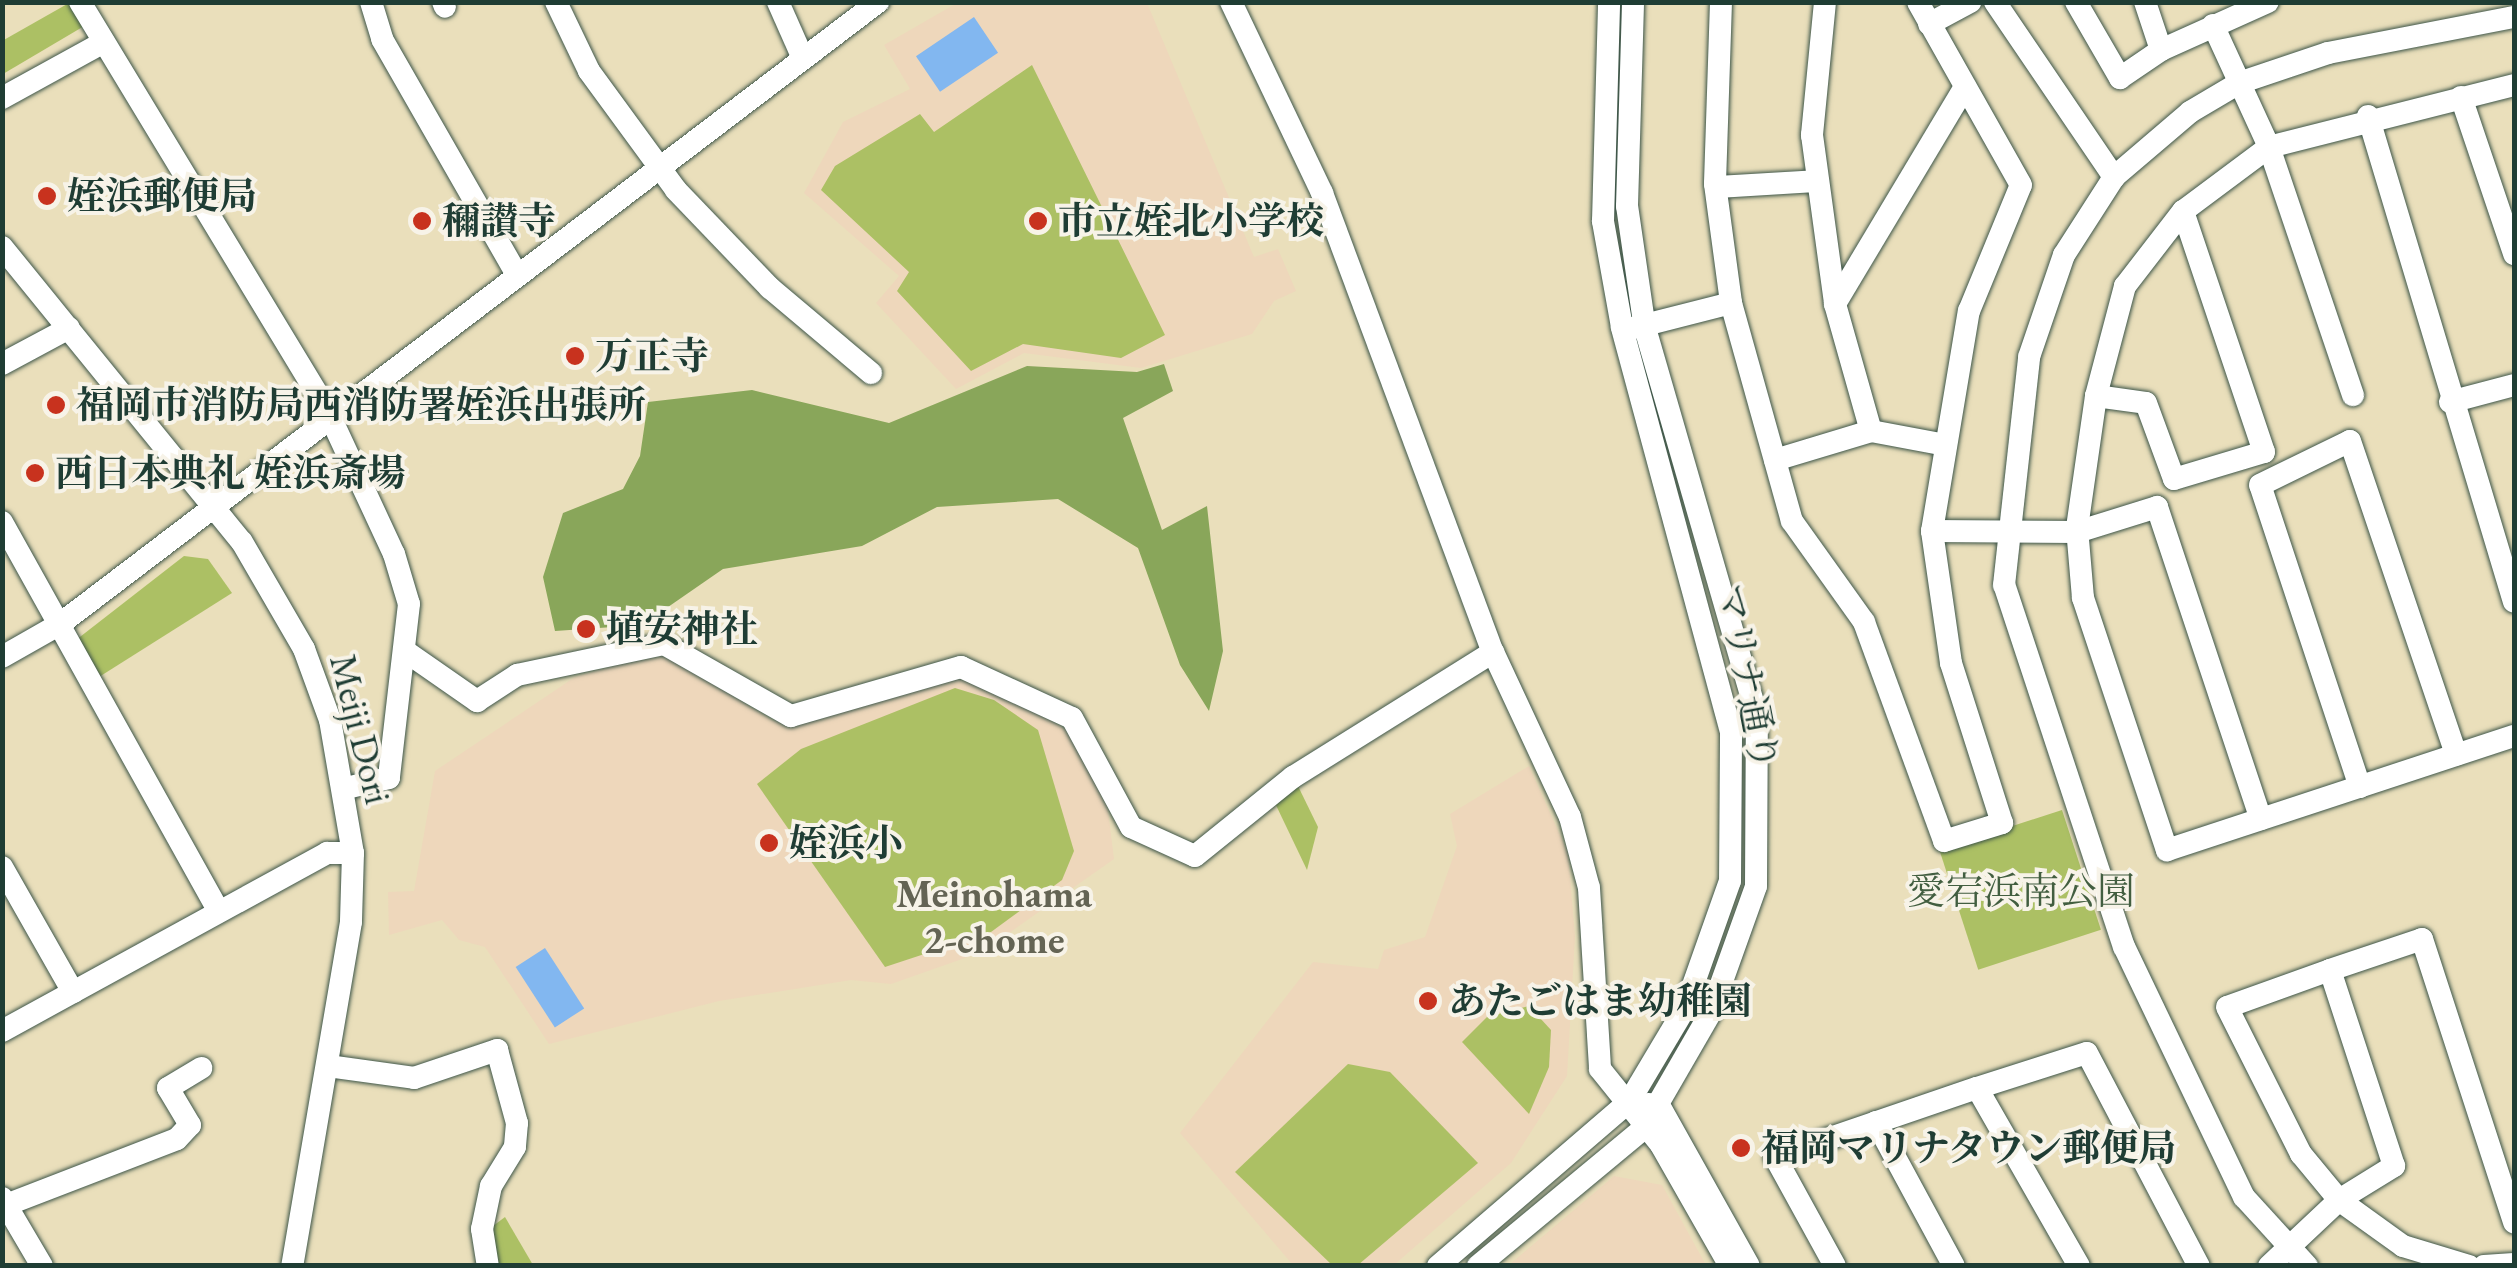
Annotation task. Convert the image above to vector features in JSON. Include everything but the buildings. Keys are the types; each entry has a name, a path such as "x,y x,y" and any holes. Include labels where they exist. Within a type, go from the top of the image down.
{"street":[{"path":"80,2 328,412 394,554 409,604 389,778 346,788"},
{"path":"371,2 382,39 515,272"},
{"path":"556,2 589,70 657,164 770,288 872,373"},
{"path":"778,2 801,54"},
{"path":"2,657 60,624 328,412 801,54 878,2"},
{"path":"1231,2 1322,193 1493,652 1570,817 1588,888 1600,1069 1629,1102 1730,1266"},
{"name":"マリナ通り","path":"1438,1266 1629,1102 1713,944 1736,804 1724,696 1634,328 1599,155 1609,2"},
{"name":"マリナ通り","path":"1478,1266 1644,1128 1659,1106 1736,950 1756,886 1763,804 1756,716 1634,328 1628,206 1633,2"},
{"path":"1721,2 1716,187 1731,303 1792,521 1864,622 1944,840 2002,823 1951,663 1932,531 1968,310 2021,185 1918,2"},
{"path":"1825,2 1817,181 1835,304 1871,431"},
{"path":"1929,24 1970,2"},
{"path":"1995,2 2114,177"},
{"path":"2076,2 2120,78 2161,50 2254,4"},
{"path":"2145,2 2161,50"},
{"path":"2307,1266 2244,1196 2124,947 2004,585 2006,529 2029,356 2064,255 2114,177 2238,82 2328,54 2514,17"},
{"path":"2212,24 2269,147 2353,395"},
{"path":"2,98 104,42"},
{"path":"2514,86 2368,116 2269,147 2183,212 2126,286 2096,396 2077,532 2084,598 2167,850 2514,736"},
{"path":"1835,304 1964,87"},
{"path":"2460,97 2514,254"},
{"path":"2368,116 2450,402 2514,602"},
{"path":"1716,187 1817,181"},
{"path":"2096,396 2146,403 2174,478 2264,452 2183,212"},
{"name":"Meiji Dori","path":"2,247 212,504 304,649 346,788 353,853 346,976 292,1266"},
{"path":"1634,328 1731,303"},
{"path":"2,364 69,328"},
{"path":"2450,402 2514,385"},
{"path":"1775,460 1871,431 1946,445"},
{"path":"2360,787 2260,485 2350,441 2456,755"},
{"path":"1932,531 2077,532 2157,507 2262,819"},
{"path":"2,522 218,910"},
{"path":"405,651 476,701 518,675 664,644 791,716 961,667 1072,718 1131,827 1195,856 1292,778 1493,652"},
{"path":"2,1032 327,852 353,853"},
{"path":"2,867 73,992"},
{"path":"2469,1266 2404,1246 2339,1200 2301,1154 2227,1007 2422,940 2514,1222"},
{"path":"2269,1266 2339,1200 2394,1166 2330,970"},
{"path":"328,1066 414,1078 496,1050 517,1123 515,1147 490,1186 482,1229 488,1266"},
{"path":"1835,1266 1775,1157 2086,1053 2199,1266"},
{"path":"42,1266 4,1201 177,1139 190,1125 168,1088 201,1068"},
{"path":"1977,1088 2079,1266"},
{"path":"1629,1102 1659,1106 1749,1266"},
{"path":"1876,1122 1954,1266"},
{"path":"2484,1266 2514,1264"}],"shaded area":[{"name":"市立姪北小学校","path":"957,3 1147,3 1254,257 1278,249 1296,291 1274,301 1252,334 1141,368 1024,353 956,389 876,303 899,276 804,193 843,122 910,89 884,45"},
{"name":"姪浜小","path":"661,652 774,721 962,673 1064,728 1106,795 1114,859 982,952 891,984 851,980 719,1001 549,1044 485,947 459,940 442,920 389,935 388,892 414,891 435,771 575,677"},
{"name":"あたごはま幼稚園","path":"1529,766 1568,853 1575,937 1567,1076 1511,1163 1394,1265 1293,1265 1180,1133 1313,962 1378,969 1384,950 1425,937 1457,846 1450,814"},
{"path":"1614,1176 1662,1185 1706,1265 1509,1265"}],"green space":[{"path":"69,3 91,22 3,74 2,41"},
{"path":"1032,65 1165,335 1121,358 1023,344 971,371 897,291 909,272 821,190 835,166 920,114 934,132"},
{"path":"1164,364 1173,391 1123,418 1162,530 1207,506 1223,651 1209,711 1180,665 1138,548 1058,499 937,507 862,546 723,569 642,625 555,631 543,577 563,513 623,489 640,456 648,402 752,390 889,423 1027,366 1137,372"},
{"path":"184,556 208,559 232,593 99,677 76,640"},
{"path":"955,688 994,700 1038,730 1074,851 1062,880 991,932 885,967 757,784 801,749"},
{"path":"1297,784 1318,827 1307,870 1274,801"},
{"name":"愛宕浜南公園","path":"2062,810 2101,930 1978,970 1939,850"},
{"path":"1529,1006 1551,1030 1549,1067 1529,1114 1462,1042 1487,1017"},
{"path":"1348,1064 1390,1072 1478,1163 1358,1265 1332,1265 1235,1172"},
{"path":"505,1217 533,1265 494,1265 489,1229"}],"water":[{"path":"974,17 998,53 940,92 916,56"},
{"path":"545,948 584,1008 555,1027 516,967"}],"place":[{"name":"姪浜郵便局","path":"47,196"},
{"name":"穪讃寺","path":"422,221"},
{"name":"市立姪北小学校","path":"1038,221"},
{"name":"万正寺","path":"575,356"},
{"name":"福岡市消防局西消防署姪浜出張所","path":"56,405"},
{"name":"西日本典礼 姪浜斎場","path":"35,473"},
{"name":"埴安神社","path":"586,629"},
{"name":"姪浜小","path":"769,843"},
{"name":"あたごはま幼稚園","path":"1428,1001"},
{"name":"福岡マリナタウン郵便局","path":"1741,1148"}],"district":[{"name":"Meinohama 2-chome","path":"994,916"}]}
